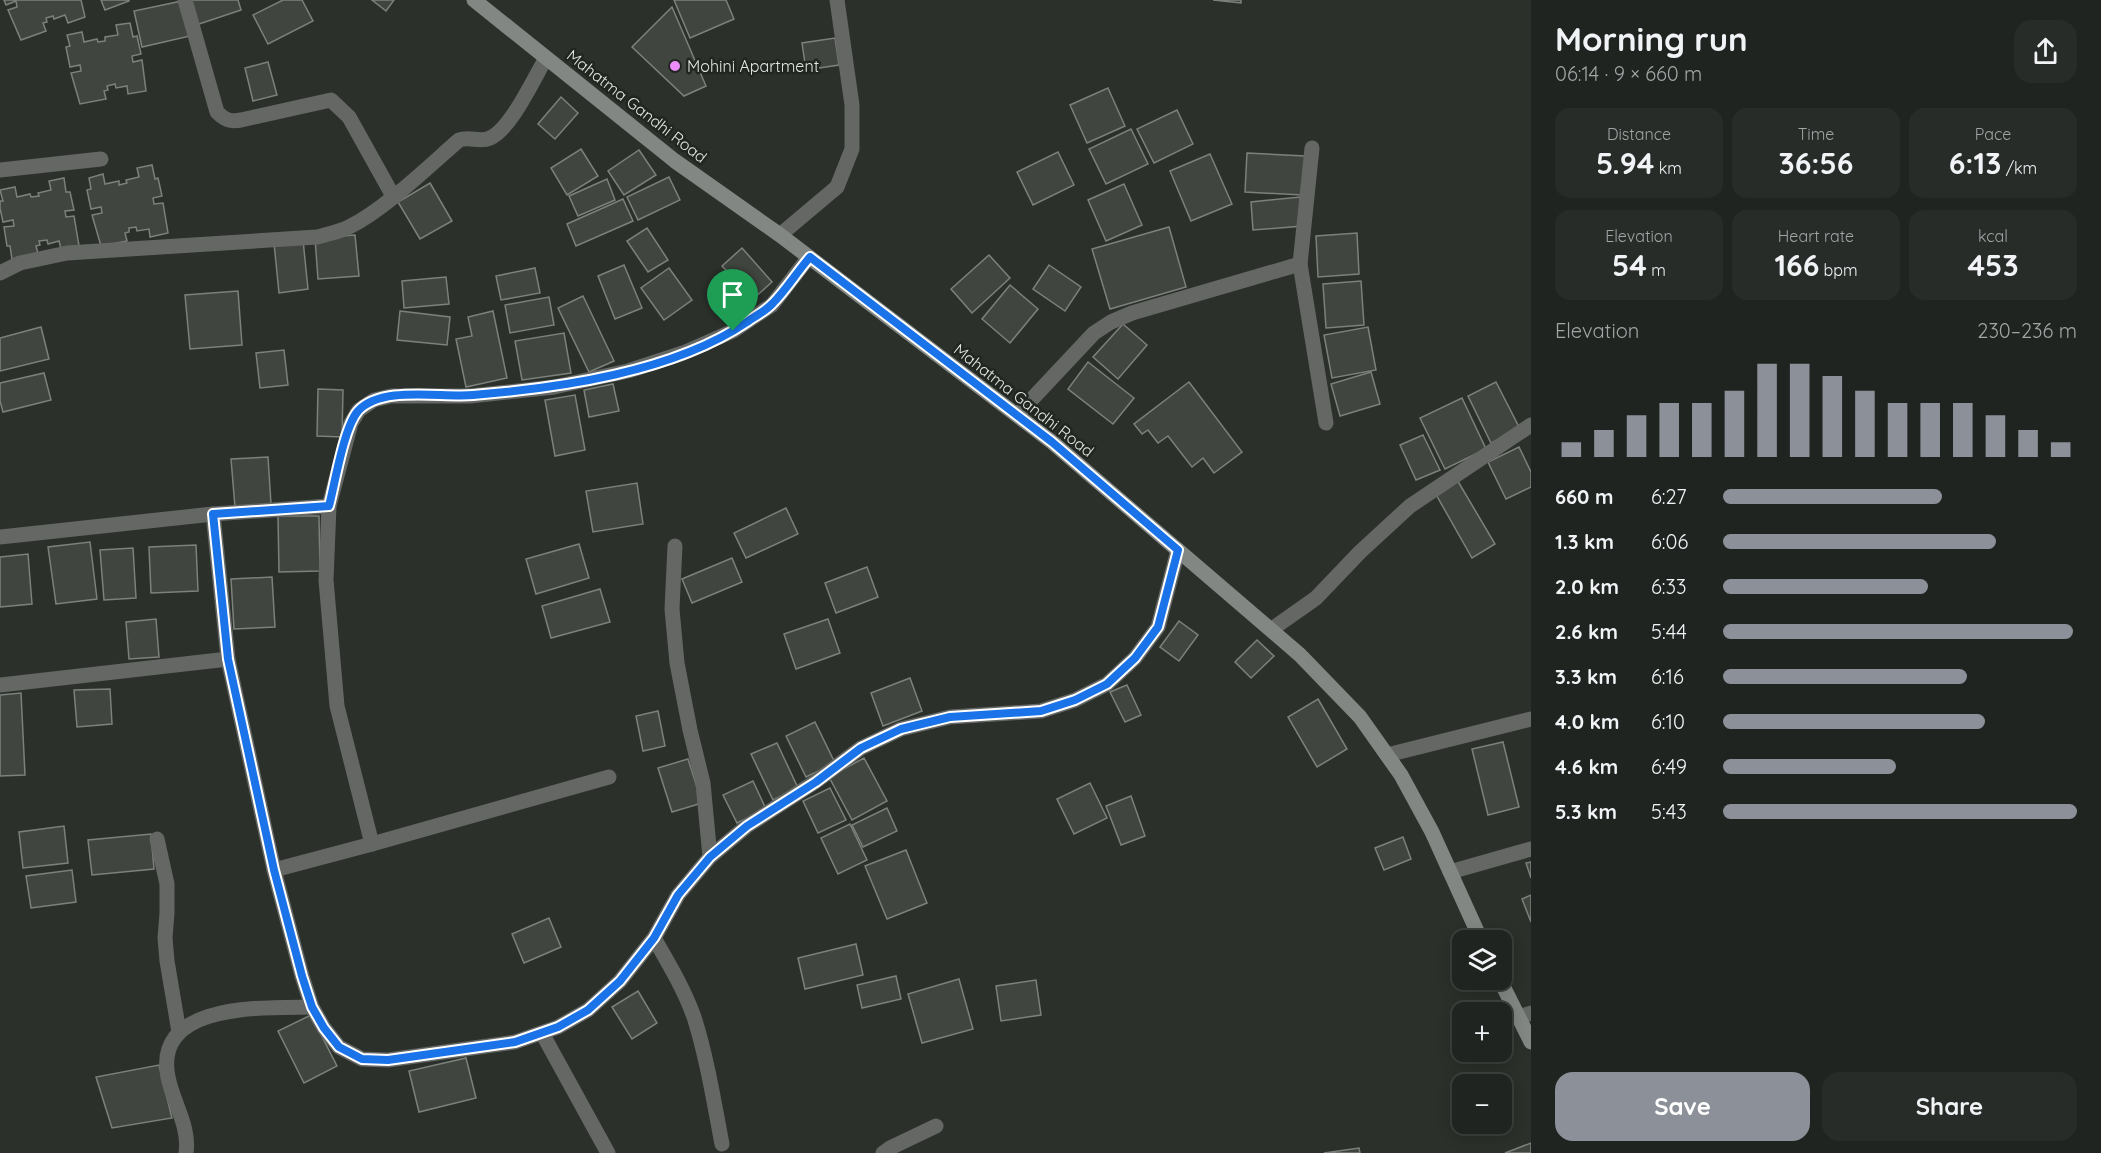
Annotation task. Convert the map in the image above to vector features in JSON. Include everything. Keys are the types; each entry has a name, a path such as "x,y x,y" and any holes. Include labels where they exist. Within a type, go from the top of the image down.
{"main road":[{"name":"Mahatma Gandhi Road","path":"474,0 675,161 810,257 1052,442 1272,630 1360,717 1401,775 1432,832 1476,930"},
{"path":"1507,990 1525,1015 1531,1042"}],"street":[{"path":"185,0 217,112 223,118 231,122 331,100 350,117 393,196"},
{"path":"780,235 837,187 852,149 852,105 837,0"},
{"path":"0,273 20,263 67,253 317,237 349,227 393,196 459,140 466,137 482,140 498,133 509,122 546,58"},
{"path":"1312,148 1300,264 1326,423"},
{"path":"0,170 101,159"},
{"path":"372,844 337,706 326,580 329,506 351,423 359,410 374,400 391,396 470,396 554,387 628,371 672,357 733,331 772,305 810,257"},
{"path":"1017,415 1094,333 1111,322 1132,313 1300,264"},
{"path":"1272,630 1316,598 1360,552 1410,506 1531,425"},
{"path":"0,537 213,514 329,506"},
{"path":"213,514 228,659 274,870 312,1007 324,1028 339,1047 362,1059 388,1060 515,1042 558,1027 588,1010 620,981 654,938 678,895 710,857 747,826 816,782 861,748 901,729 950,717 1041,711 1075,700 1107,684 1135,658 1158,627 1178,550"},
{"path":"675,546 672,609 676,652 690,730 703,783 710,857"},
{"path":"0,685 228,659"},
{"path":"1387,755 1531,719"},
{"path":"274,870 609,777"},
{"path":"157,839 166,884 166,961 179,1032"},
{"path":"1450,872 1531,849"},
{"path":"654,938 675,974 693,1016 706,1064 722,1144"},
{"path":"186,1153 188,1142 168,1077 166,1052 179,1032 210,1016 238,1009 312,1007"},
{"path":"542,1033 608,1153"},
{"path":"883,1153 936,1126"}],"building":[{"path":"4,0 81,0 85,17 68,23 65,15 54,19 53,16 46,18 47,22 43,23 46,31 21,40 8,10 17,7 16,1 6,5"},
{"path":"101,0 129,0 129,1 105,10"},
{"path":"188,0 238,0 241,10 196,25"},
{"path":"283,0 302,0 313,21 268,44 253,15"},
{"path":"372,0 394,0 386,11"},
{"path":"674,0 726,0 734,19 690,38"},
{"path":"1213,0 1241,0 1241,3"},
{"path":"182,1 190,36 142,47 134,11"},
{"name":"Mohini Apartment","path":"672,7 706,86 684,96 632,47"},
{"path":"130,23 133,37 137,36 141,54 132,56 133,62 142,60 146,91 128,94 127,86 116,88 115,84 107,86 108,90 104,91 106,99 80,104 71,73 81,71 80,65 70,67 66,47 70,46 67,35 82,32 84,42 97,39 98,42 105,41 105,37 118,35 116,25"},
{"path":"835,38 839,65 806,70 802,43"},
{"path":"268,62 277,95 253,101 245,68"},
{"path":"1108,88 1125,126 1087,143 1070,105"},
{"path":"561,97 578,113 555,139 538,124"},
{"path":"1177,110 1193,144 1154,163 1137,129"},
{"path":"1131,129 1148,164 1106,184 1089,149"},
{"path":"581,149 598,176 567,195 551,168"},
{"path":"639,150 656,175 624,195 608,171"},
{"path":"1058,152 1074,185 1033,205 1017,172"},
{"path":"1247,153 1305,156 1302,195 1245,192"},
{"path":"1210,154 1232,204 1191,221 1170,171"},
{"path":"152,165 162,196 153,198 154,204 163,203 168,233 150,237 149,229 137,231 136,227 129,228 129,232 125,233 127,241 101,246 92,215 102,213 101,207 91,209 87,190 91,189 89,178 103,174 105,184 119,181 119,185 127,183 126,180 139,177 137,168"},
{"path":"669,177 680,200 638,220 627,197"},
{"path":"64,178 66,192 70,192 74,210 65,211 66,217 74,216 79,246 61,249 59,241 48,244 47,240 39,241 40,245 36,246 38,254 12,259 4,227 14,226 13,220 3,222 0,201 3,201 0,190 15,187 17,197 30,194 31,197 39,196 38,193 51,190 49,181"},
{"path":"607,179 615,200 578,216 569,196"},
{"path":"430,183 452,221 420,239 398,202"},
{"path":"1124,184 1142,225 1106,241 1088,200"},
{"path":"1300,197 1303,226 1253,230 1251,202"},
{"path":"623,199 633,221 576,246 567,224"},
{"path":"1169,227 1186,287 1110,309 1092,249"},
{"path":"647,228 668,260 648,272 627,241"},
{"path":"1357,233 1359,274 1318,277 1316,236"},
{"path":"355,235 359,276 318,279 315,238"},
{"path":"303,240 308,289 279,293 274,243"},
{"path":"742,248 772,282 753,299 722,266"},
{"path":"989,255 1010,278 972,313 951,289"},
{"path":"624,265 642,308 615,319 598,276"},
{"path":"1049,265 1081,287 1065,311 1033,289"},
{"path":"535,268 540,293 501,300 496,276"},
{"path":"669,268 692,300 664,320 641,288"},
{"path":"446,277 449,304 404,308 402,281"},
{"path":"1361,281 1364,325 1326,328 1323,284"},
{"path":"1010,285 1038,309 1010,343 982,319"},
{"path":"238,291 242,345 190,349 185,295"},
{"path":"583,296 614,361 589,372 558,308"},
{"path":"549,297 554,325 510,333 505,305"},
{"path":"400,311 450,317 447,345 397,340"},
{"path":"493,311 507,378 466,387 456,339 472,336 468,317"},
{"path":"1123,324 1147,345 1118,379 1093,357"},
{"path":"41,327 49,359 0,371 0,338"},
{"path":"1368,327 1376,370 1332,378 1324,335"},
{"path":"564,333 571,373 522,380 515,341"},
{"path":"284,350 288,385 260,388 256,353"},
{"path":"1088,362 1134,398 1113,424 1068,389"},
{"path":"1371,372 1380,404 1340,416 1331,384"},
{"path":"44,373 51,400 3,412 0,401 0,383"},
{"path":"1189,382 1242,452 1214,473 1203,458 1192,467 1168,436 1158,443 1148,430 1142,434 1134,424"},
{"path":"1496,382 1520,429 1491,443 1468,396"},
{"path":"613,384 619,411 589,417 584,390"},
{"path":"318,389 343,390 342,437 317,436"},
{"path":"575,395 585,450 555,456 545,400"},
{"path":"1462,398 1486,449 1445,469 1420,418"},
{"path":"1423,435 1440,470 1416,480 1400,445"},
{"path":"1519,447 1531,472 1531,487 1506,499 1488,462"},
{"path":"268,457 271,504 235,507 231,459"},
{"path":"1456,478 1495,544 1472,558 1434,491"},
{"path":"637,483 643,524 593,532 586,491"},
{"path":"786,508 798,534 746,558 734,533"},
{"path":"278,516 319,516 320,571 279,572"},
{"path":"90,542 97,599 56,604 48,547"},
{"path":"579,544 589,578 536,594 526,559"},
{"path":"196,545 198,591 151,593 149,547"},
{"path":"133,548 136,598 104,600 100,550"},
{"path":"28,554 32,604 0,607 0,557"},
{"path":"732,558 742,582 692,603 682,579"},
{"path":"867,567 878,597 836,613 825,583"},
{"path":"272,577 275,627 234,629 231,579"},
{"path":"600,589 610,622 551,638 542,606"},
{"path":"156,619 159,657 129,659 126,622"},
{"path":"828,619 840,653 796,669 784,634"},
{"path":"1179,621 1198,635 1179,661 1160,647"},
{"path":"1257,640 1274,656 1251,678 1235,662"},
{"path":"910,678 922,711 883,726 871,693"},
{"path":"1127,685 1141,715 1125,722 1110,692"},
{"path":"110,689 112,724 77,727 74,690"},
{"path":"21,693 25,775 0,776 0,695"},
{"path":"1318,699 1347,749 1317,767 1288,717"},
{"path":"658,711 665,746 643,751 636,716"},
{"path":"815,722 835,763 806,777 786,736"},
{"path":"1503,742 1519,807 1488,815 1472,749"},
{"path":"777,743 798,788 773,800 751,754"},
{"path":"864,758 887,801 852,820 829,777"},
{"path":"688,759 702,803 672,812 658,768"},
{"path":"753,781 766,809 737,823 723,795"},
{"path":"1090,783 1107,818 1074,834 1057,799"},
{"path":"830,788 846,820 818,833 803,801"},
{"path":"1131,796 1145,836 1121,845 1106,806"},
{"path":"887,808 897,831 863,847 852,825"},
{"path":"850,824 867,860 838,874 821,838"},
{"path":"64,826 68,863 23,868 19,832"},
{"path":"151,834 154,869 92,875 88,840"},
{"path":"1403,837 1411,859 1384,870 1375,848"},
{"path":"906,850 927,903 887,919 865,866"},
{"path":"1531,862 1531,878 1526,863"},
{"path":"72,870 76,902 31,908 26,876"},
{"path":"1531,895 1531,922 1522,899"},
{"path":"549,918 561,947 524,963 512,934"},
{"path":"856,944 863,975 805,989 798,958"},
{"path":"896,976 901,999 862,1008 857,985"},
{"path":"959,979 973,1029 922,1043 908,994"},
{"path":"1036,980 1041,1015 1001,1021 996,986"},
{"path":"638,991 657,1023 632,1039 612,1007"},
{"path":"311,1015 337,1066 304,1083 278,1031"},
{"path":"466,1058 476,1098 419,1112 409,1071"},
{"path":"159,1065 172,1118 112,1128 96,1077"},
{"path":"1531,1143 1531,1153 1505,1153"},
{"path":"1359,1148 1360,1153 1324,1153"}],"place":[{"name":"Mohini Apartment","path":"675,66"}],"route":[{"path":"810,257 1052,442 1178,550 1158,627 1135,658 1107,684 1075,700 1041,711 950,717 901,729 861,748 816,782 747,826 710,857 678,895 654,938 620,981 588,1010 558,1027 515,1042 388,1060 362,1059 339,1047 324,1028 312,1007 274,870 228,659 213,514 329,506 351,423 359,410 374,400 391,396 470,396 554,387 628,371 683,353 733,331 772,305 810,257"}]}
